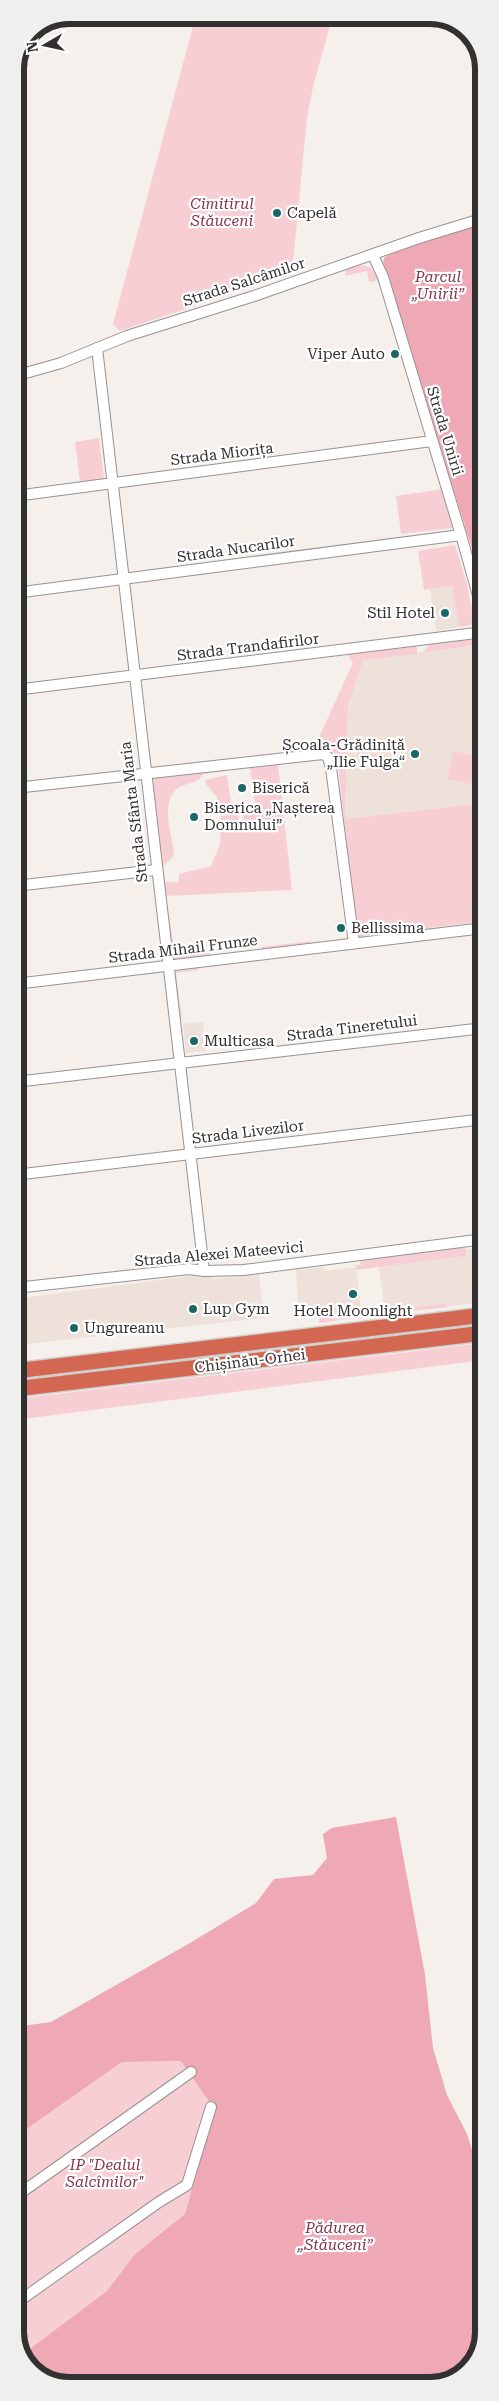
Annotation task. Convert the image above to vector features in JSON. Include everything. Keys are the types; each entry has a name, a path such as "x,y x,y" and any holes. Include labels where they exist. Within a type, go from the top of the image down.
{"highway":[{"name":"Chișinău-Orhei","path":"24,1370 475,1316"},
{"name":"Chișinău-Orhei","path":"24,1388 475,1334"}],"street":[{"name":"Strada Salcâmilor","path":"24,373 61,363 127,336 475,221"},
{"name":"Strada Unirii","path":"374,255 383,278 475,585"},
{"name":"Strada Sfânta Maria","path":"97,348 144,772 204,1271"},
{"name":"Strada Miorița","path":"24,495 432,441"},
{"name":"Strada Nucarilor","path":"24,593 461,535"},
{"name":"Strada Trandafirilor","path":"24,689 475,633"},
{"path":"24,787 317,754 328,757 354,943"},
{"path":"24,885 156,870"},
{"name":"Strada Mihail Frunze","path":"24,983 475,929"},
{"name":"Strada Tineretului","path":"24,1081 475,1029"},
{"name":"Strada Livezilor","path":"24,1174 475,1120"},
{"name":"Strada Alexei Mateevici","path":"24,1287 189,1270 244,1270 475,1240"},
{"path":"24,2191 190,2072"},
{"path":"24,2298 159,2202 186,2185 211,2107"}],"shaded area":[{"path":"452,586 459,627 436,631 430,589"},
{"name":"Școala-Grădiniță „Ilie Fulga“","path":"471,646 475,653 475,804 345,819 348,706 363,659"},
{"path":"203,1022 206,1051 186,1053 183,1024"},
{"path":"475,1248 474,1303 385,1314 379,1267 466,1256 465,1250"},
{"path":"324,1267 325,1271 356,1267 362,1317 335,1321 334,1312 299,1316 296,1270"},
{"path":"259,1274 264,1318 24,1344 24,1298 197,1275 212,1276 213,1279"}],"green space":[{"name":"Cimitirul Stăuceni","path":"194,24 330,24 313,87 307,118 292,273 120,331 113,324"},
{"name":"Parcul „Unirii”","path":"475,224 475,558 383,265 384,258"},
{"path":"363,265 371,268 379,280 369,282 367,271 345,276 346,269"},
{"path":"99,438 104,479 80,482 75,442"},
{"path":"443,489 453,528 401,534 396,496"},
{"path":"455,545 467,584 474,620 471,625 459,627 452,586 424,590 418,551"},
{"path":"475,637 475,648 473,650 471,646 424,652 430,643"},
{"path":"417,645 417,654 363,660 348,706 345,819 475,804 475,922 357,937 337,757 329,745 314,748 353,663 347,654"},
{"path":"453,751 475,756 475,785 447,779"},
{"path":"373,753 385,756 382,771 370,769"},
{"path":"278,765 292,890 166,896 175,956 210,953 210,956 175,960 171,956 161,877 164,873 165,882 179,882 179,874 211,866 220,844 221,816 238,814 239,823 235,826 240,831 244,827 243,814 256,810 250,768"},
{"path":"225,768 226,771 203,774 197,780 176,790 171,796 168,814 174,852 172,858 163,866 160,864 151,777"},
{"path":"227,775 232,811 220,813 217,797 205,780"},
{"path":"311,941 311,944 262,949 262,947"},
{"path":"198,967 199,970 176,973 182,1019 178,1017 174,972"},
{"path":"465,1246 466,1256 356,1270 356,1265 361,1265 360,1260"},
{"path":"443,1304 449,1307 413,1311 416,1307"},
{"path":"334,1312 335,1321 319,1323 320,1313"},
{"path":"475,1344 475,1361 24,1419 24,1398"},
{"name":"Pădurea „Stăuceni”","path":"396,1817 425,1975 433,2048 447,2095 467,2134 475,2159 475,2332 472,2349 468,2357 458,2368 450,2373 436,2377 66,2377 57,2376 46,2371 33,2360 27,2351 107,2291 135,2254 185,2214 214,2109 181,2061 122,2062 24,2131 24,2026 51,2022 190,1943 256,1903 274,1879 313,1875 327,1858 323,1834 332,1828"},
{"name":"IP \"Dealul Salcîmilor\"","path":"181,2061 214,2109 185,2214 135,2254 107,2291 27,2351 24,2338 24,2131 122,2062"}],"place":[{"name":"Capelă","path":"277,213"},
{"name":"Viper Auto","path":"395,354"},
{"name":"Stil Hotel","path":"445,613"},
{"name":"Școala-Grădiniță „Ilie Fulga“","path":"415,754"},
{"name":"Biserică","path":"242,788"},
{"name":"Biserica „Nașterea Domnului”","path":"194,817"},
{"name":"Bellissima","path":"341,928"},
{"name":"Multicasa","path":"194,1041"},
{"name":"Hotel Moonlight","path":"353,1294"},
{"name":"Lup Gym","path":"193,1309"},
{"name":"Ungureanu","path":"74,1328"}]}
